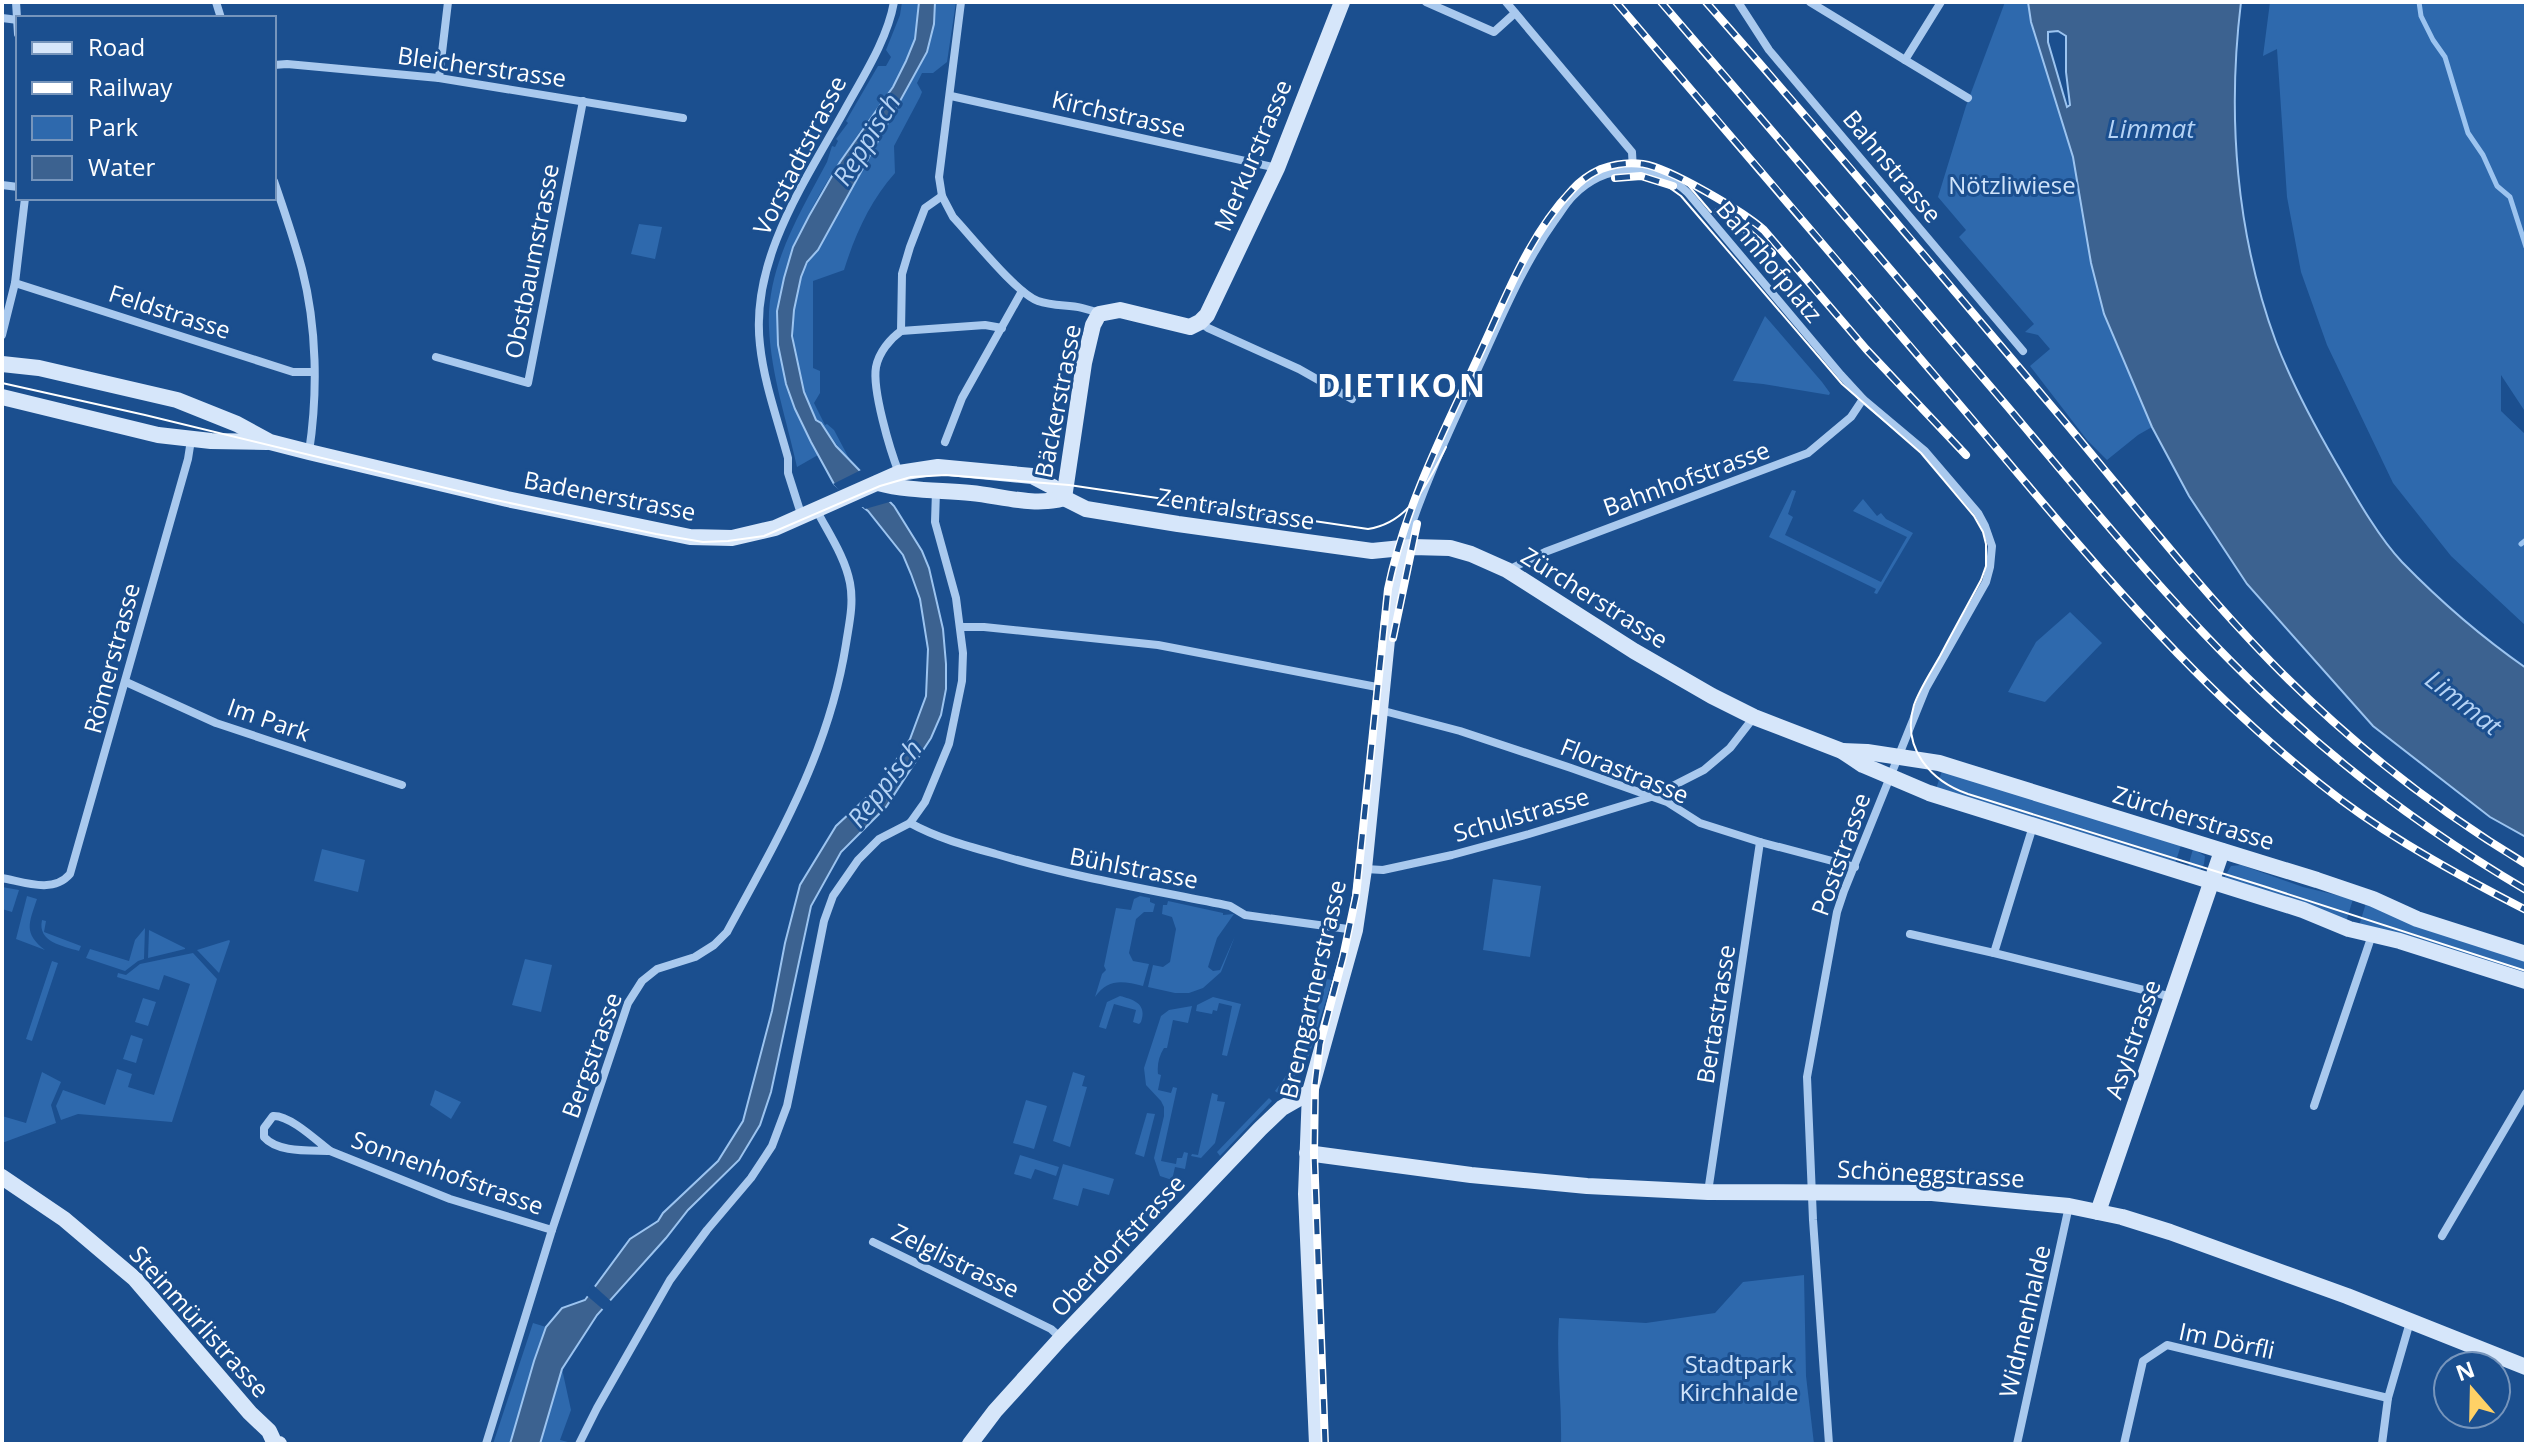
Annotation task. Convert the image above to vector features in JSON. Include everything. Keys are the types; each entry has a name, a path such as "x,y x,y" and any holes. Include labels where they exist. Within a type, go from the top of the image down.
{"main road":[{"name":"Merkurstrasse","path":"1200,322 1207,315 1277,168 1342,2"},
{"path":"1099,314 1120,310 1184,326 1200,322"},
{"name":"Bäckerstrasse","path":"1064,498 1084,363 1093,325 1099,314"},
{"name":"Badenerstrasse","path":"2,364 39,368 177,400 237,424 270,442"},
{"name":"Badenerstrasse","path":"2,397 149,433 191,440 270,442 507,499 690,537 745,536 775,528 878,483"},
{"path":"878,483 936,491 938,467"},
{"name":"Zentralstrasse","path":"878,483 897,468 938,467 1032,476 1086,509 1342,548 1372,551 1403,548"},
{"name":"Zentralstrasse","path":"936,491 1043,503 1064,498"},
{"name":"Zürcherstrasse","path":"1403,548 1450,548 1507,570 1645,658 1712,696 1754,717 1842,751 1863,765 1929,793 2303,910 2349,929 2526,981"},
{"name":"Bremgartnerstrasse","path":"1317,1444 1307,1209 1310,1092 1355,930 1389,620 1403,548"},
{"name":"Zürcherstrasse","path":"1842,751 1939,763 2361,895 2417,919 2526,954"},
{"name":"Asylstrasse","path":"2098,1212 2222,851"},
{"name":"Oberdorfstrasse","path":"970,1444 995,1411 1061,1338 1266,1123 1282,1108 1310,1092"},
{"name":"Schöneggstrasse","path":"1307,1153 1549,1183 1708,1192 1932,1193 2069,1206 2182,1236 2526,1367"},
{"name":"Steinmürlistrasse","path":"2,1177 64,1219 135,1279 269,1431 275,1444"}],"street":[{"path":"439,78 448,2"},
{"name":"Vorstadtstrasse","path":"809,514 788,473 788,458 763,362 759,328 762,286 773,246 875,54 894,2"},
{"path":"961,2 940,164 942,196 953,217 1022,291 1038,301 1086,307 1099,314"},
{"path":"1426,2 1494,32 1515,13"},
{"path":"1403,548 1429,473 1525,267 1572,197 1596,179 1616,171 1633,170 1632,152 1506,2"},
{"name":"Bahnstrasse","path":"1738,2 1769,50 2023,351"},
{"path":"1810,2 1968,98"},
{"path":"1905,60 1941,2"},
{"name":"Bleicherstrasse","path":"276,65 439,78 683,118"},
{"name":"Kirchstrasse","path":"951,96 1277,168"},
{"name":"Obstbaumstrasse","path":"436,357 528,383 583,101"},
{"name":"Bahnhofplatz","path":"1633,170 1660,175 1682,188 1863,399"},
{"path":"276,187 307,294 314,372 314,418 309,452"},
{"path":"901,331 902,274 910,247 925,208 942,196"},
{"path":"2,335 15,283 25,200"},
{"name":"Feldstrasse","path":"15,283 293,372 314,372"},
{"path":"945,442 962,398 1022,291"},
{"path":"1200,322 1299,369 1352,399"},
{"path":"897,468 879,402 876,367 892,337 901,331 985,325 1002,328"},
{"name":"Bahnhofstrasse","path":"1507,570 1545,552 1808,453 1851,417 1863,399"},
{"name":"Poststrasse","path":"1829,1444 1811,1193 1807,1077 1837,912 1926,688 1986,582 1992,546 1978,513 1925,451 1863,399"},
{"name":"Römerstrasse","path":"2,878 45,886 61,883 70,874 191,440"},
{"path":"579,1444 670,1280 751,1178 772,1146 789,1097 824,921 833,896 858,860 879,839 910,823 925,802 949,744 962,681 963,653 953,586 935,522 936,491"},
{"name":"Bergstrasse","path":"486,1444 552,1230 628,1003 642,981 657,969 695,957 727,932 787,824 825,735 836,698 852,596 846,567 809,514"},
{"path":"960,627 1158,645 1383,688"},
{"name":"Im Park","path":"126,682 216,723 402,785"},
{"name":"Florastrasse","path":"1380,710 1460,731 1667,802 1700,823 1855,867"},
{"name":"Schulstrasse","path":"1364,869 1383,870 1529,834 1651,797 1704,770 1730,748 1754,717"},
{"name":"Bühlstrasse","path":"910,823 968,846 1053,871 1230,906 1245,915 1355,930"},
{"path":"1994,953 2033,826"},
{"name":"Bertastrasse","path":"1708,1192 1736,1022 1760,842"},
{"path":"1910,934 2172,998"},
{"path":"2314,1106 2373,934"},
{"path":"2442,1236 2526,1093"},
{"name":"Sonnenhofstrasse","path":"330,1151 278,1147 264,1137 264,1128 269,1119 280,1116 330,1151 450,1199 552,1230"},
{"name":"Widmenhalde","path":"2017,1444 2069,1206"},
{"name":"Zelglistrasse","path":"873,1242 1051,1329 1061,1338"},
{"path":"2382,1444 2388,1398 2410,1322"},
{"name":"Im Dörfli","path":"2124,1444 2143,1361 2167,1345 2388,1398"}],"green space":[{"path":"902,2 919,2 917,30 911,52 892,89 845,153 819,195 797,239 782,286 777,328 782,364 792,401 818,455 797,467 770,346 773,284 787,241 832,146 835,147 836,139 848,123 846,121 878,66 886,66 891,57 886,50"},
{"path":"935,2 956,2 947,62 933,73 922,73 917,83 922,92 894,146 895,173 864,219 844,270 813,281 813,368 820,371 820,393 814,403 825,425 834,430 852,464 817,420 806,397 795,354 794,308 806,267 927,52 934,24"},
{"name":"Nötzliwiese","path":"2005,2 2028,2 2031,22 2073,157 2091,263 2104,314 2152,427 2107,460 2087,440 2030,366 2050,349 2038,335 2025,332 2034,324 1959,237 1966,230 1938,197 1966,106"},
{"path":"2270,2 2526,2 2526,413 2501,375 2501,411 2526,435 2526,626 2451,556 2393,483 2327,345 2301,272 2287,197 2277,49 2263,56"},
{"path":"639,224 662,227 655,259 631,254"},
{"path":"1765,316 1822,382 1829,395 1733,381"},
{"path":"1792,490 1796,491 1788,514 1793,517 1785,535 1881,582 1907,537 1853,511 1863,499 1877,516 1881,513 1886,519 1913,533 1877,594 1874,593 1876,589 1769,537"},
{"path":"2070,612 2102,643 2045,702 2008,692 2036,642"},
{"path":"1942,771 2181,845 2175,864 1936,789"},
{"path":"322,849 365,860 358,892 314,881"},
{"path":"2193,849 2205,856 2199,872 2187,870"},
{"path":"2241,865 2303,887 2353,899 2346,922 2224,878 2231,866"},
{"path":"1493,879 1541,886 1530,957 1483,950"},
{"path":"2,887 19,890 12,912 2,909"},
{"path":"27,896 37,899 30,927 33,938 45,950 16,939"},
{"path":"1140,896 1150,898 1150,902 1155,904 1153,912 1144,912 1136,919 1129,953 1133,961 1149,964 1143,986 1116,982 1095,997 1106,970 1104,966 1116,908 1131,910 1134,899"},
{"path":"1168,901 1223,915 1234,914 1217,938 1208,967 1213,971 1220,970 1235,936 1221,972 1203,988 1189,993 1148,987 1153,965 1163,967 1170,962 1176,929 1172,917 1162,914 1163,905 1167,905"},
{"path":"2366,903 2526,959 2526,976 2359,926"},
{"path":"42,920 46,921 44,932 81,946 79,951 47,938 41,927"},
{"path":"145,928 144,959 125,971 86,958 90,949 129,961 135,940"},
{"path":"149,930 185,948 185,949 148,958"},
{"path":"230,941 219,973 197,950"},
{"path":"193,953 217,979 172,1122 78,1114 61,1120 56,1106 63,1090 105,1105 117,1069 132,1074 128,1087 154,1095 190,984 164,975 159,990 117,977 118,973 126,975 140,964"},
{"path":"525,959 552,965 541,1012 512,1005"},
{"path":"52,961 58,963 32,1041 26,1039"},
{"path":"1327,979 1332,980 1309,1056 1279,1094 1275,1091 1307,1038"},
{"path":"1120,996 1135,1001 1141,1007 1141,1022 1133,1022 1136,1010 1114,1004 1106,1029 1099,1027 1107,1002"},
{"path":"1213,997 1241,1004 1227,1056 1222,1055 1232,1006 1219,1003 1217,1011 1213,1010 1212,1014 1196,1011 1197,1005"},
{"path":"143,998 156,1002 148,1026 135,1022"},
{"path":"1192,1006 1188,1023 1173,1020 1167,1048 1162,1051 1158,1063 1158,1074 1161,1075 1158,1090 1171,1093 1173,1087 1177,1088 1161,1161 1176,1164 1177,1158 1182,1158 1184,1152 1188,1153 1185,1169 1175,1167 1172,1180 1160,1176 1154,1158 1164,1107 1146,1085 1144,1068 1161,1016 1169,1010"},
{"path":"131,1035 143,1039 136,1063 123,1059"},
{"path":"42,1072 61,1082 51,1105 56,1123 2,1143 2,1116 26,1123"},
{"path":"1073,1072 1085,1076 1082,1086 1087,1087 1070,1147 1053,1141"},
{"path":"435,1090 461,1102 451,1119 430,1105"},
{"path":"1212,1093 1218,1095 1217,1101 1225,1102 1215,1143 1201,1158 1191,1156 1198,1155"},
{"path":"1269,1098 1272,1101 1220,1156 1217,1152"},
{"path":"1026,1100 1047,1106 1034,1149 1013,1143"},
{"path":"1147,1113 1155,1114 1144,1157 1135,1154"},
{"path":"1020,1155 1059,1167 1056,1176 1035,1169 1031,1179 1014,1174"},
{"path":"1063,1164 1114,1179 1109,1195 1083,1188 1078,1206 1053,1199"},
{"name":"Stadtpark Kirchhalde","path":"1804,1275 1806,1376 1814,1444 1561,1444 1559,1318 1646,1323 1715,1313 1743,1282"},
{"path":"533,1323 546,1327 514,1433 510,1444 493,1444"},
{"path":"562,1369 571,1410 560,1440 572,1443 540,1444"}],"water":[{"name":"Reppisch","path":"919,2 935,2 934,24 927,52 818,250 807,262 794,310 792,336 804,392 816,420 836,446 894,506 929,568 943,629 946,664 946,689 941,715 931,738 886,807 841,852 811,906 771,1092 760,1125 739,1160 688,1210 597,1315 562,1369 540,1444 510,1444 546,1327 562,1308 585,1300 630,1239 658,1221 718,1161 743,1121 800,885 836,826 880,785 910,739 926,696 928,649 920,599 911,574 903,555 868,511 834,484 811,442 786,384 778,345 777,311 793,247 840,162 893,87 906,61 915,39"},
{"name":"Limmat","path":"2028,2 2241,2 2235,88 2238,174 2262,301 2296,388 2358,500 2384,540 2446,604 2526,668 2526,837 2490,817 2373,726 2247,584 2189,496 2152,427 2104,314 2091,263 2073,157 2031,22","holes":["2058,31 2066,36 2070,105 2067,107 2048,42 2048,32"]}],"pier":[{"path":"863,469 893,501 858,508 833,484"},
{"path":"592,1284 613,1303 606,1312 585,1294"}],"waterway":[{"path":"2419,2 2421,16 2445,57 2468,133 2483,155 2497,186 2510,197 2526,247"},
{"path":"2521,544 2526,540"}],"tram line":[{"path":"1672,174 1688,185 1711,212"},
{"path":"1660,181 1681,196 1842,384 1921,453 1974,516 1983,532 1986,566 1981,580 1914,705 1911,720 1915,748 1931,771 1942,781 1968,794 2526,971"},
{"path":"2,383 491,499 703,542 764,536 880,486 911,477 946,475 1069,485 1368,529 1383,525 1407,509 1425,486 1446,447"}],"railway":[{"path":"1616,2 2090,558 2185,661 2235,710 2341,800 2431,859 2526,910"},
{"path":"1661,2 2104,521 2170,597 2239,669 2304,730 2364,780 2427,827 2526,890"},
{"path":"1706,2 1928,259 2189,571 2271,662 2330,719 2392,771 2458,820 2526,864"},
{"path":"1325,1444 1314,1153 1315,1085 1320,1044 1356,896 1388,589 1395,558 1427,468 1509,289 1543,227 1572,190 1589,175 1616,165 1638,163 1655,167 1706,192 1764,230 1866,349 1966,455"},
{"path":"1615,178 1641,176 1673,186"},
{"path":"1718,212 1747,231 1772,253"},
{"path":"1393,638 1417,524"}],"district":[{"name":"DIETIKON","path":"1402,384"}]}
